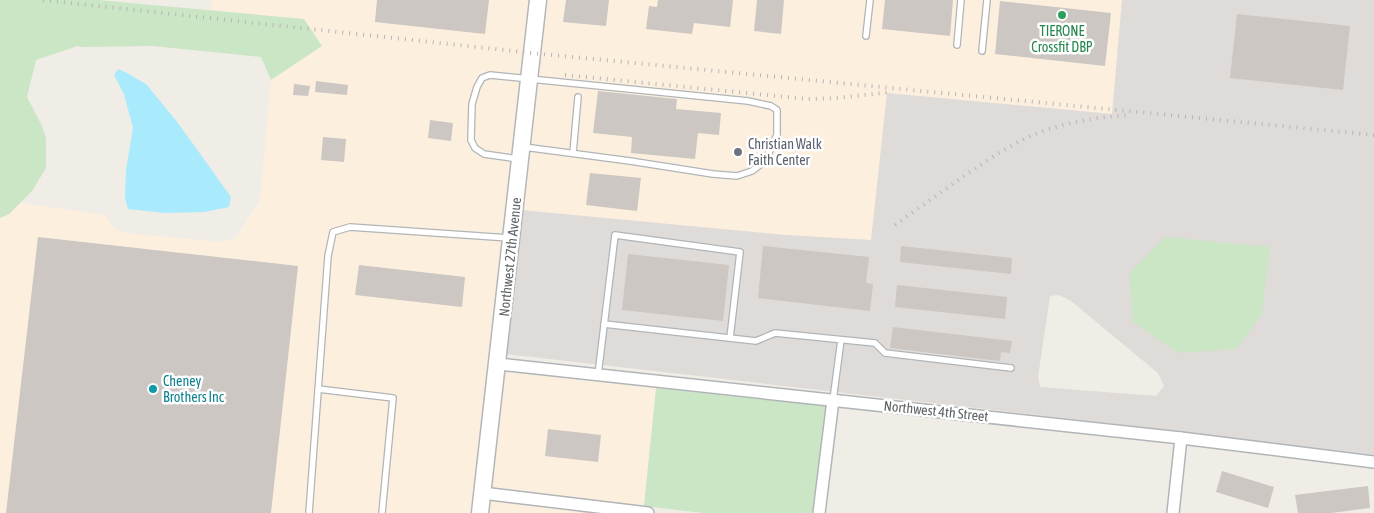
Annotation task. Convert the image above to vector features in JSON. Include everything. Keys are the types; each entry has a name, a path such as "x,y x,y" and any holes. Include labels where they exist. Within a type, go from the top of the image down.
{"main road":[{"name":"Northwest 27th Avenue","path":"480,513 538,0"}],"street":[{"name":"Northwest 4th Street","path":"498,364 1181,438 1374,462"},
{"path":"819,513 833,400"},
{"path":"1173,513 1181,438"},
{"path":"482,493 648,513"}],"lane":[{"path":"866,36 870,0"},
{"path":"957,45 961,0"},
{"path":"982,51 987,0"},
{"path":"490,75 529,79 748,101 771,106 777,110 778,135 765,161 752,171 738,176 573,153 484,154 474,148 471,140 472,104 482,78 490,75"},
{"path":"573,153 578,97"},
{"path":"310,513 328,256 333,232 350,227 512,238"},
{"path":"598,375 615,235 740,252 730,338"},
{"path":"604,324 756,340 775,334 875,343 885,353 1012,368"},
{"path":"833,400 841,340"},
{"path":"318,389 393,398 382,513"}],"shaded area":[{"path":"212,0 533,0 474,513 0,513 0,218 9,214 21,203 104,215 116,230 133,234 217,242 235,239 260,201 271,80 322,46 304,19 211,10"},
{"path":"544,0 1122,0 1112,114 888,93 872,240 786,235 521,210"},
{"path":"1122,0 1374,0 1374,455 505,354 521,210 786,235 871,240 887,93 1112,114","holes":["1059,295 1071,301 1158,373 1164,386 1156,396 1040,387 1038,377 1050,296"]},
{"path":"503,372 656,388 644,506 489,487"},
{"path":"487,500 592,513 486,513"}],"green space":[{"path":"0,0 98,0 304,19 322,46 271,80 261,57 153,46 78,46 36,60 27,97 46,138 46,168 32,191 9,214 0,218"},
{"path":"1165,237 1270,247 1262,314 1236,349 1178,353 1133,322 1129,274"},
{"path":"656,388 826,406 813,513 703,513 644,506"}],"water":[{"path":"118,69 146,84 178,123 231,197 229,207 204,212 165,213 128,209 125,198 126,170 133,128 124,94 114,75"}],"building":[{"path":"377,0 489,0 485,34 375,22"},
{"path":"566,0 609,0 606,26 563,22"},
{"path":"658,0 733,0 730,27 694,23 692,34 646,29 649,6 657,7"},
{"path":"757,0 784,0 781,34 754,31"},
{"path":"885,0 953,0 950,36 882,29"},
{"path":"1000,1 1111,13 1105,66 995,54"},
{"path":"1237,14 1350,26 1343,90 1230,78"},
{"path":"316,81 348,85 347,95 315,92"},
{"path":"294,84 310,86 308,96 293,95"},
{"path":"598,91 677,99 676,109 721,113 719,135 698,133 695,159 631,153 632,137 593,133"},
{"path":"430,120 453,123 451,141 428,138"},
{"path":"323,137 346,139 344,162 321,160"},
{"path":"590,173 641,178 637,211 586,205"},
{"name":"Cheney Brothers Inc","path":"38,237 298,266 271,513 6,513"},
{"path":"763,246 869,257 866,283 873,284 870,311 758,298"},
{"path":"901,246 1012,258 1011,274 900,262"},
{"path":"628,254 729,265 723,321 622,310"},
{"path":"359,265 465,277 462,307 355,295"},
{"path":"897,285 1007,297 1005,319 895,307"},
{"path":"893,327 1012,341 1010,353 1001,352 1000,361 890,348"},
{"path":"548,429 601,435 598,462 545,456"},
{"path":"1222,471 1274,487 1268,508 1216,492"},
{"path":"1368,486 1370,508 1331,513 1298,513 1295,495"}],"railway":[{"path":"43,0 532,53 1374,135"},
{"path":"565,75 807,99 892,92"},
{"path":"895,225 979,166 1028,137 1071,123 1128,115"}],"place":[{"name":"TIERONE Crossfit DBP","path":"1062,15"},
{"name":"Christian Walk Faith Center","path":"738,152"},
{"name":"Cheney Brothers Inc","path":"153,389"}]}
